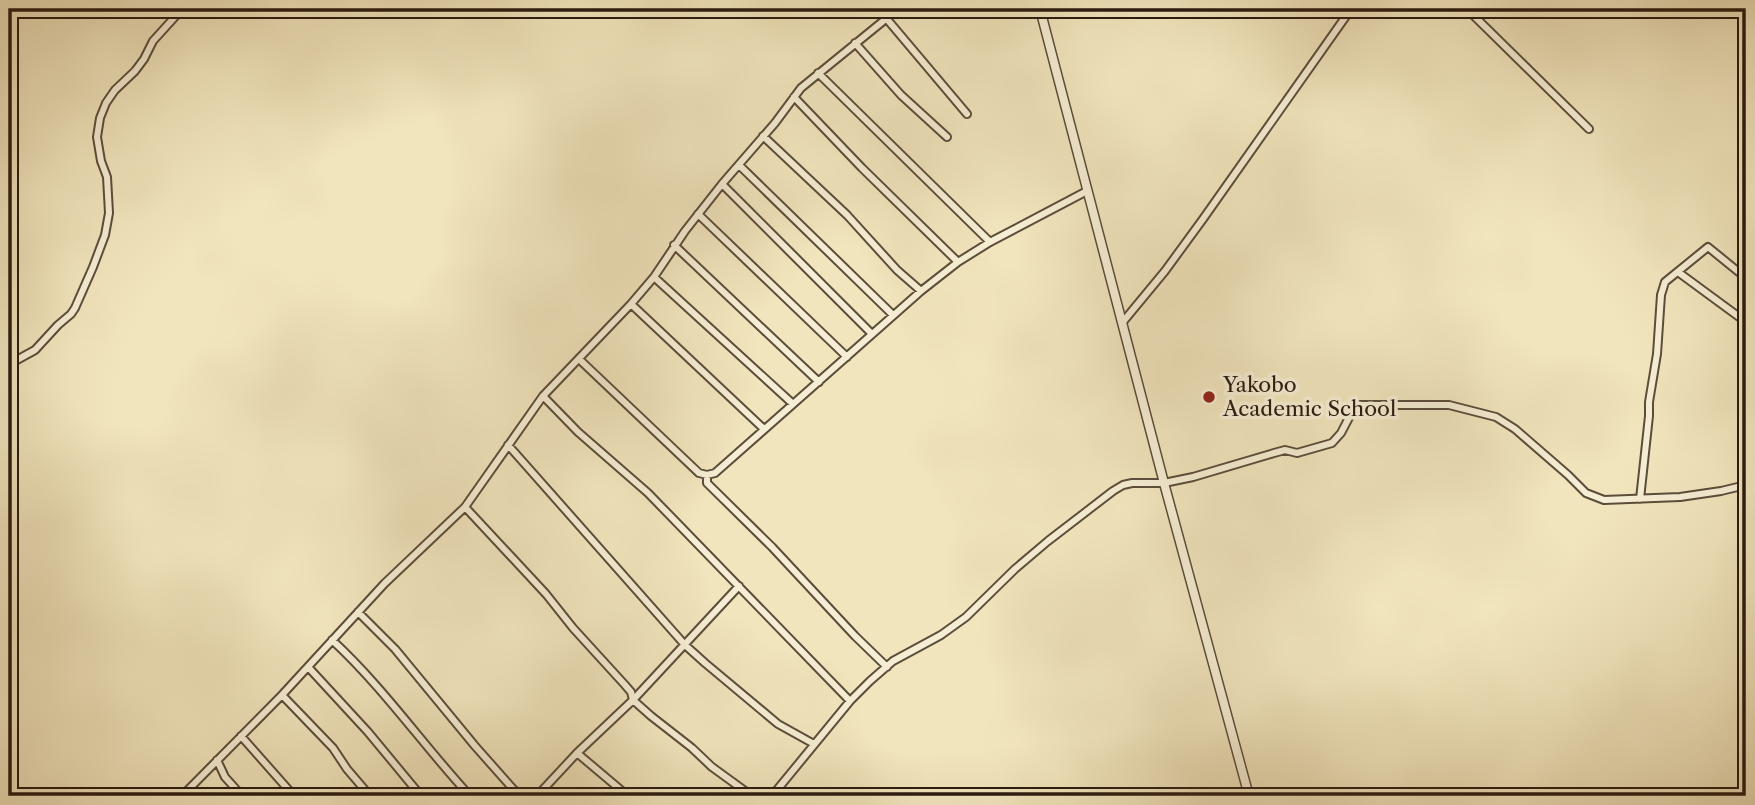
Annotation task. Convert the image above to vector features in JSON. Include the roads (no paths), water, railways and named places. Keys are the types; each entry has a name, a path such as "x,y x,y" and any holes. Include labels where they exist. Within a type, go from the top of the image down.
{"street":[{"path":"9,378 12,359 35,350 75,308 105,235 109,214 107,177 97,137 100,118 106,103 135,71 153,41 181,9"},
{"path":"182,796 309,668 385,583 465,508 543,396 654,277 698,214 801,88 898,9"},
{"path":"1040,9 1249,796"},
{"path":"1122,323 1203,219 1351,9"},
{"path":"1467,9 1589,129"},
{"path":"886,18 967,114"},
{"path":"855,43 901,95 947,137"},
{"path":"818,73 990,242"},
{"path":"794,97 958,262"},
{"path":"764,136 920,290"},
{"path":"739,164 893,315"},
{"path":"722,184 872,334"},
{"path":"579,359 699,473 715,473 920,290 990,242 1087,191"},
{"path":"698,214 847,357"},
{"path":"674,245 819,382"},
{"path":"1640,499 1661,295 1665,282 1708,247 1746,278"},
{"path":"1678,272 1746,322"},
{"path":"654,277 793,404"},
{"path":"631,304 764,429"},
{"path":"543,396 578,432 648,492 850,701"},
{"path":"772,796 850,701 887,667 960,622 1048,541 1113,491 1132,483 1164,483 1285,450 1297,453 1332,443 1341,433 1353,410 1360,405 1449,405 1496,417 1515,429 1586,493 1604,500 1680,497 1746,485"},
{"path":"508,445 572,514 685,645 778,724 814,744"},
{"path":"707,475 707,483 887,667"},
{"path":"465,508 546,594 631,692 633,700 712,767 757,796"},
{"path":"537,796 577,752 633,700 739,586"},
{"path":"358,612 395,649 475,746 514,790 523,796"},
{"path":"332,640 374,683 470,796"},
{"path":"309,668 368,732 421,796"},
{"path":"282,695 332,748 370,796"},
{"path":"241,736 293,796"},
{"path":"577,752 628,796"},
{"path":"217,760 225,777 242,796"},
{"path":"189,790 195,796"}],"place":[{"name":"Yakobo Academic School","path":"1209,397"}]}
